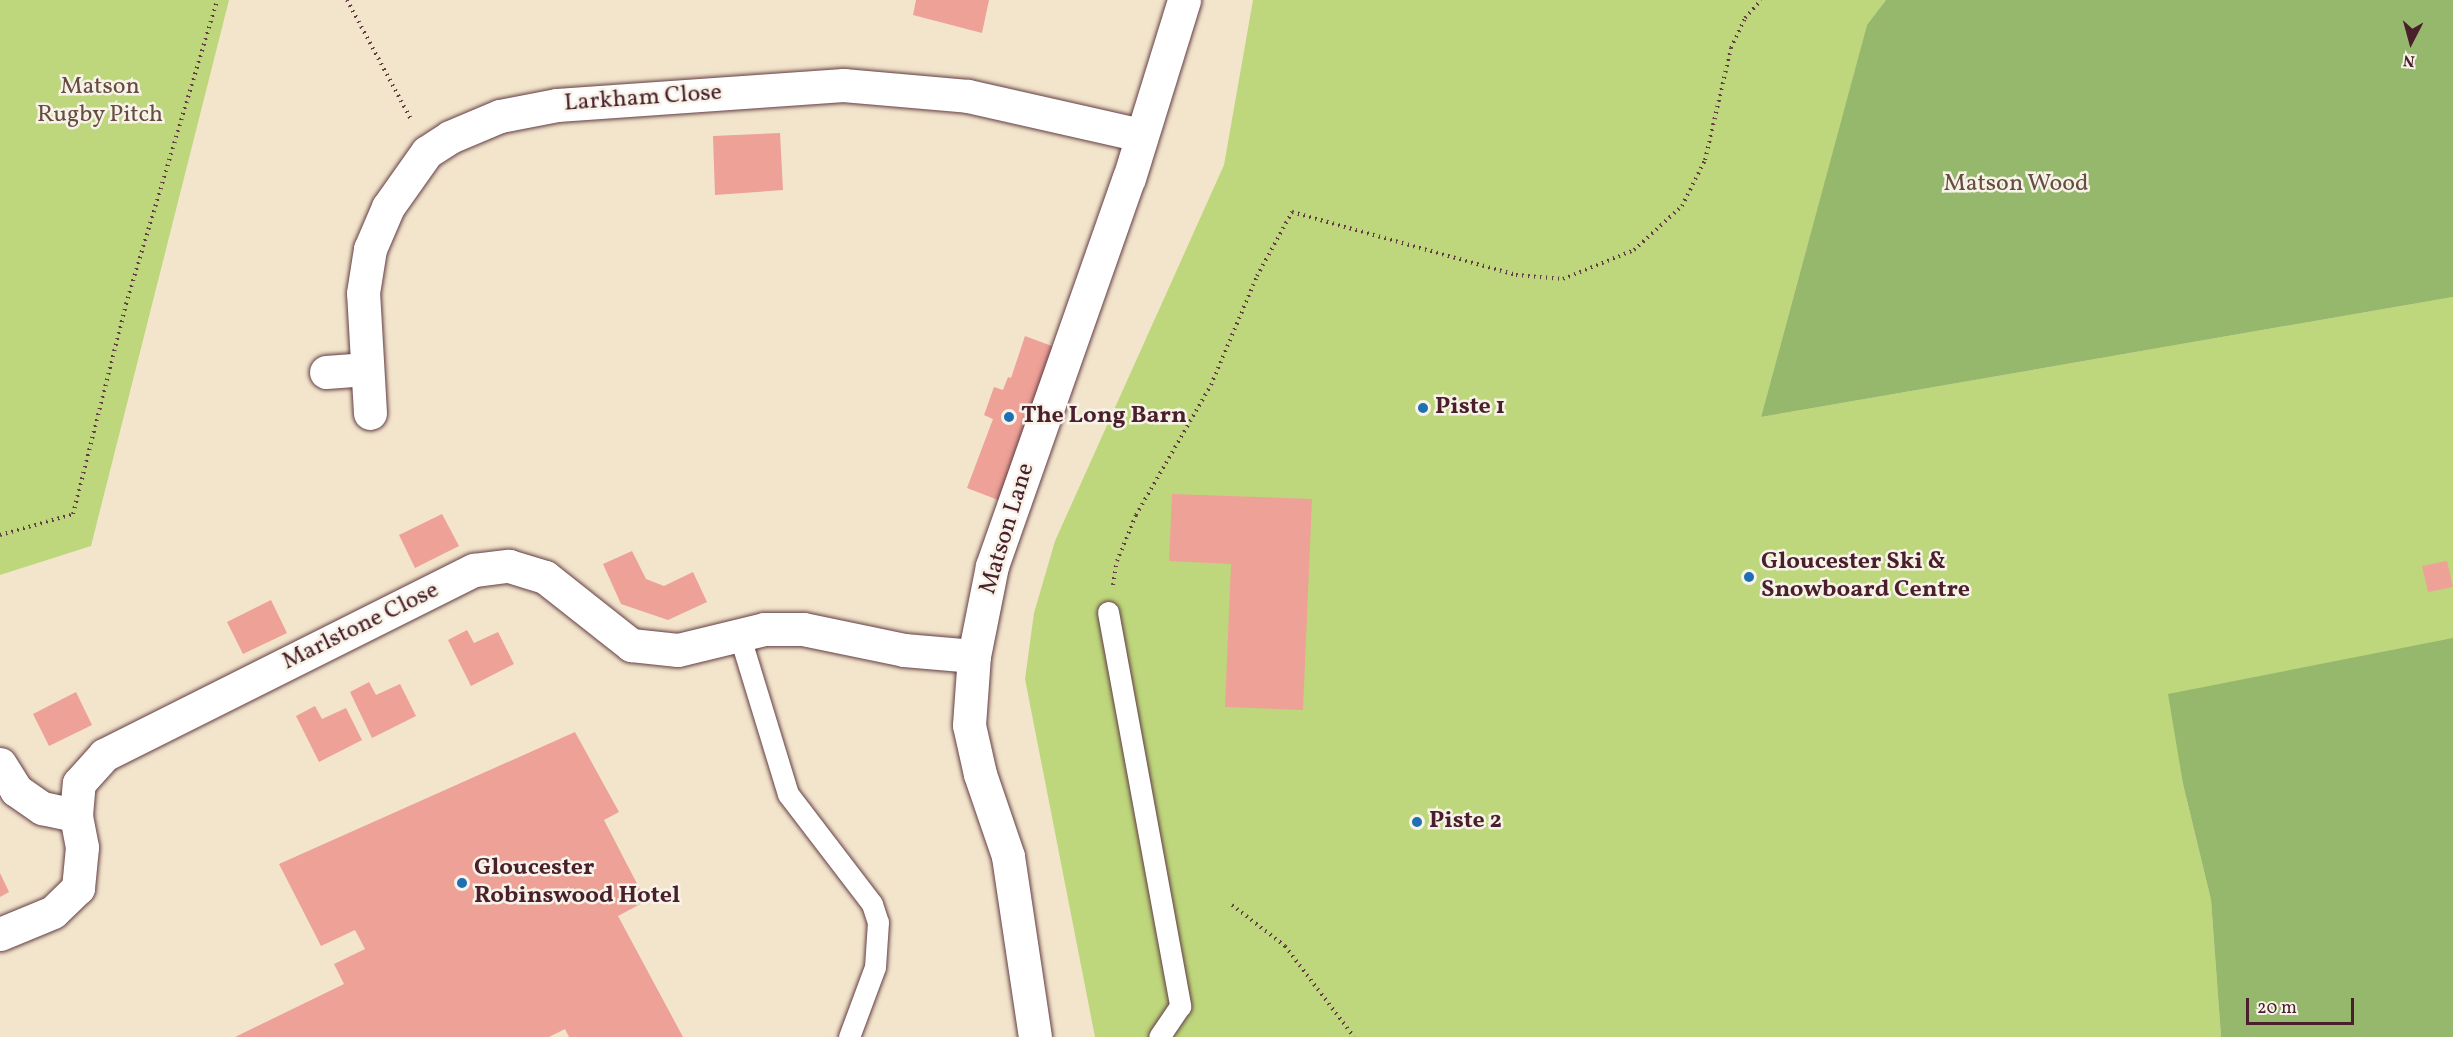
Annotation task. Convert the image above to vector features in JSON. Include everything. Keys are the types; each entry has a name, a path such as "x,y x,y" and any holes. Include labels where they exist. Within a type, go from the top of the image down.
{"street":[{"name":"Matson Lane","path":"1035,1037 1008,856 980,774 969,725 974,656 993,566 1141,135 1184,0"},
{"name":"Larkham Close","path":"370,413 363,293 370,249 388,207 427,152 450,137 500,116 556,105 843,85 968,96 1141,135"},
{"path":"326,372 368,369"},
{"name":"Marlstone Close","path":"0,934 53,912 78,888 82,847 76,815 79,783 104,755 474,570 509,566 545,577 631,645 678,650 740,637 764,629 803,629 904,650 974,656"},
{"path":"0,764 16,790 42,808 76,815"}],"lane":[{"path":"1108,612 1180,1006 1159,1037"},
{"path":"740,637 788,794 872,904 878,922 875,967 849,1037"}],"path":[{"path":"0,535 73,514 126,304 217,0"},
{"path":"347,0 417,130"},
{"path":"1108,612 1117,561 1136,515 1211,385 1257,276 1292,212 1516,275 1563,279 1634,250 1682,206 1687,197 1705,160 1731,48 1745,18 1761,0"},
{"path":"1232,905 1285,946 1354,1037"}],"green space":[{"name":"Matson Rugby Pitch","path":"0,0 229,0 91,546 0,575"},
{"name":"Gloucester Ski & Snowboard Centre","path":"1253,0 1886,0 1867,26 1761,417 2453,297 2453,662 2175,729 2183,784 2211,900 2221,1037 1095,1037 1025,679 1034,613 1055,541 1224,165"},
{"name":"Matson Wood","path":"1886,0 2453,0 2453,297 1761,417 1867,25"},
{"path":"2453,638 2453,1037 2221,1037 2211,900 2183,784 2168,694"}],"building":[{"path":"916,0 989,0 982,33 913,15"},
{"path":"780,133 783,190 715,195 713,136"},
{"name":"The Long Barn","path":"1025,336 1057,348 998,500 967,488 993,419 984,415 994,387 1003,390 1008,377 1011,378"},
{"path":"1172,494 1312,499 1303,710 1225,707 1231,564 1169,561"},
{"path":"442,514 459,546 415,568 399,535"},
{"path":"632,551 646,579 664,586 693,572 707,602 668,620 621,604 603,564"},
{"path":"2447,561 2453,587 2428,592 2422,566"},
{"path":"271,600 287,633 243,654 227,622"},
{"path":"467,630 474,643 498,632 514,664 471,686 448,640"},
{"path":"369,682 376,695 400,684 416,716 372,738 350,692"},
{"path":"76,692 92,725 49,746 33,714"},
{"path":"315,706 322,719 346,708 362,740 319,762 296,716"},
{"name":"Gloucester Robinswood Hotel","path":"575,732 619,812 604,820 646,901 618,916 683,1037 569,1037 565,1029 549,1037 235,1037 344,984 334,964 365,949 355,930 321,946 279,864"},
{"path":"0,873 9,892 0,897"}],"place":[{"name":"Piste 1","path":"1423,408"},
{"name":"The Long Barn","path":"1009,417"},
{"name":"Gloucester Ski & Snowboard Centre","path":"1749,577"},
{"name":"Piste 2","path":"1417,822"},
{"name":"Gloucester Robinswood Hotel","path":"462,883"}]}
